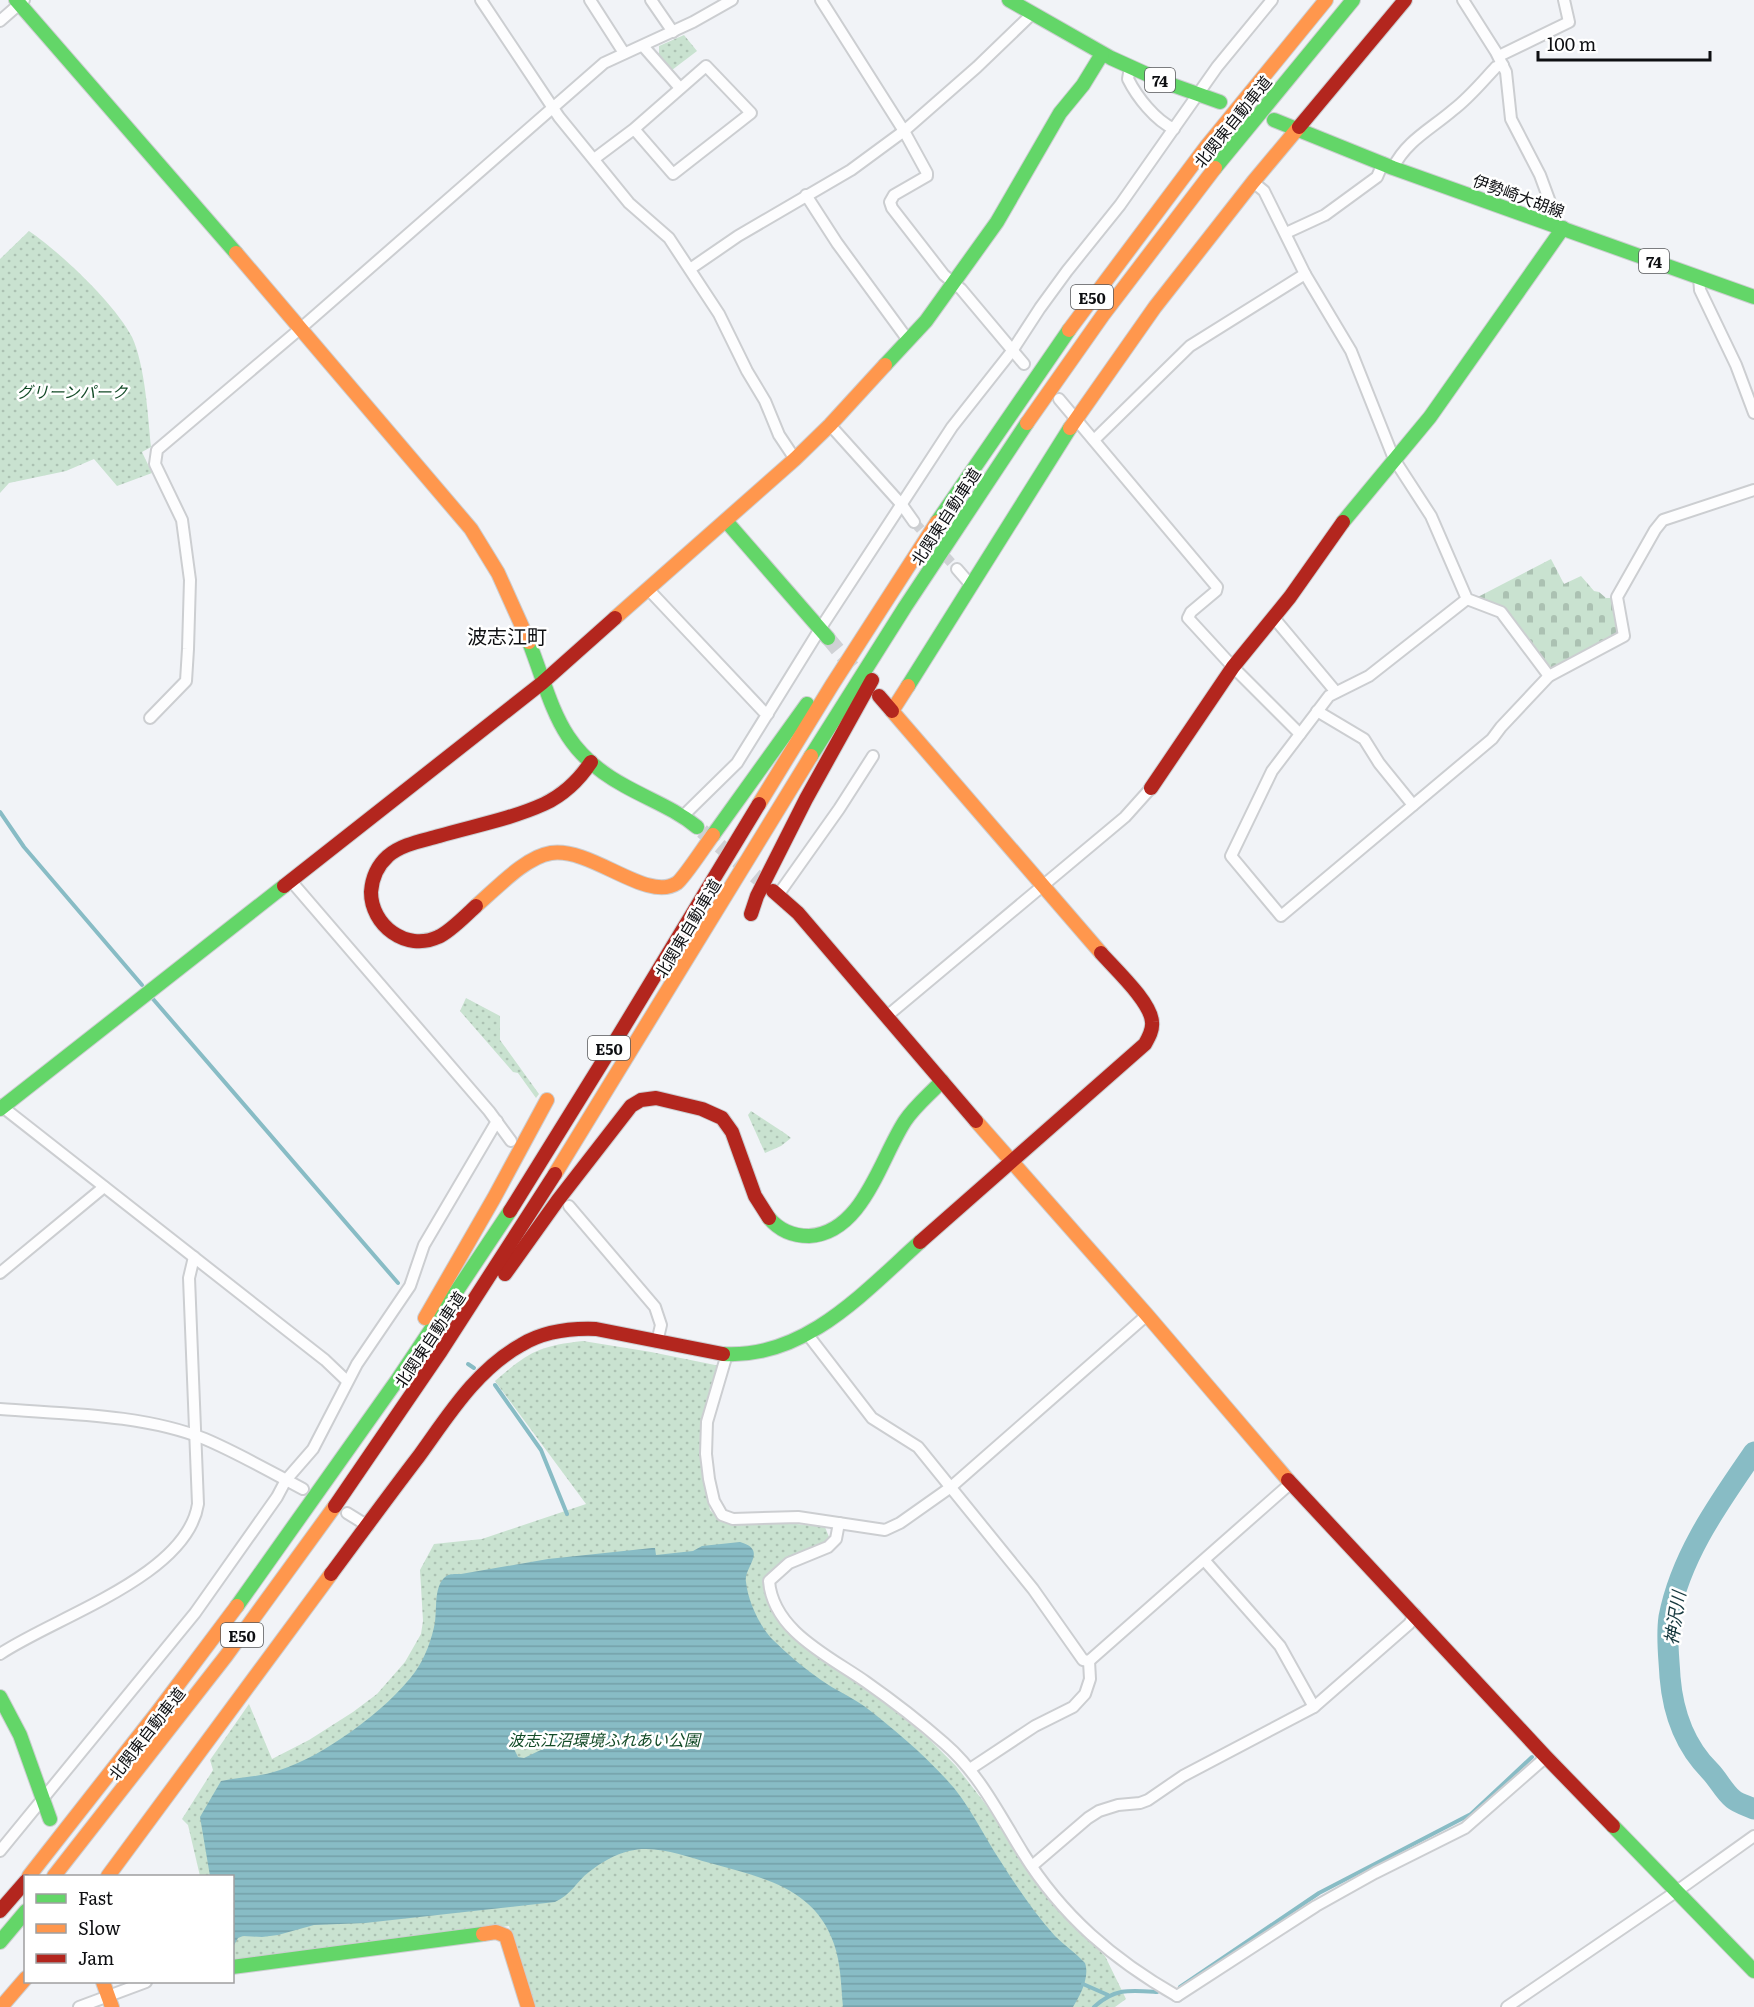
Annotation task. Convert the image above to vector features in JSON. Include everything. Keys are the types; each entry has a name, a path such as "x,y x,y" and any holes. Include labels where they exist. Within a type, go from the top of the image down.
{"main road":[{"name":"74","path":"1009,0 1102,54 1220,102"},
{"name":"北関東自動車道","path":"30,1875 171,1696 329,1480 512,1206 879,610 1018,400 1088,302 1241,103 1326,0"},
{"name":"北関東自動車道","path":"55,1875 179,1718 264,1605 418,1385 589,1120 854,686 965,514 1035,411 1139,267 1252,122 1353,0"},
{"path":"892,711 1076,418 1155,307 1253,182 1405,0"},
{"path":"20,1 301,328 480,541 498,572 520,619 549,706 570,740 600,771 683,816 697,827"},
{"path":"1,1107 542,683 795,459 830,425 926,321 955,283 998,222 1060,113 1083,86 1102,54"},
{"name":"伊勢崎大胡線","path":"1274,120 1388,166 1754,297"},
{"path":"1151,788 1184,743 1233,667 1274,618 1350,511 1430,417 1459,378 1559,227"},
{"path":"751,914 757,896 806,799 965,514"},
{"path":"726,520 824,634"},
{"path":"591,762 584,774 558,795 541,805 411,844 389,855 374,873 371,883 371,903 381,923 388,931 409,941 439,937 528,862 537,856 558,851 584,856 655,888 668,888 677,883 879,610"},
{"path":"109,1875 477,1378 493,1362 507,1352 540,1336 579,1329 611,1331 657,1342 727,1354 781,1346 808,1335 840,1313 1012,1159 1140,1049 1148,1039 1153,1028 1153,1017 1144,1003 879,696"},
{"path":"591,762 551,792 536,799 393,843 371,863 363,883 363,894 369,917 374,927 382,935 402,946 422,949 443,943 533,867 542,862 560,858 569,859 586,865 599,875"},
{"path":"776,893 798,913 1291,1483 1546,1756 1754,1971"},
{"path":"418,1385 499,1282 558,1200 631,1106 643,1097 657,1097 707,1111 721,1118 732,1130 756,1199 767,1217 791,1233 810,1236 820,1235 837,1228 850,1216 905,1121 942,1081"},
{"path":"735,1118 762,1195 772,1212 779,1219 794,1226 819,1227 836,1220 848,1206 878,1150 901,1115 916,1100 942,1081"},
{"path":"329,1480 489,1208 547,1100"},
{"path":"0,1697 20,1735 50,1820"},
{"path":"0,1911 24,1883"},
{"path":"0,1942 24,1913"},
{"path":"234,1967 496,1932 506,1936 528,2007"},
{"path":"1,2007 24,1980"},
{"path":"103,1983 110,2001"}],"street":[{"path":"481,0 554,108 629,203 665,233 690,269 719,315 765,401 779,435 795,459"},
{"path":"590,0 624,53"},
{"path":"651,0 673,32"},
{"path":"150,718 186,681 189,649 190,580 182,520 155,464 157,450 301,328 604,63 673,32 732,0"},
{"path":"821,0 904,131 927,176 894,195 890,205 944,275 955,283 1024,364"},
{"path":"683,816 737,764 768,714 824,634 952,427 1012,351 1040,308 1120,205 1217,67 1272,0"},
{"path":"1463,0 1501,60 1507,77 1511,119 1544,184 1559,227"},
{"path":"1286,233 1325,214 1377,177 1412,141 1454,110 1496,68 1501,60 1569,22 1564,0"},
{"path":"0,21 20,1"},
{"path":"690,269 738,236 851,170 904,131 977,67 1032,14"},
{"path":"643,46 680,88"},
{"path":"594,159 634,129 706,66 751,113 673,174 634,129"},
{"path":"1130,67 1128,79 1137,93 1158,117 1174,129"},
{"path":"1253,182 1264,191 1305,274 1351,351 1394,459 1431,516 1467,599 1501,612 1549,676"},
{"path":"806,195 837,243 908,340"},
{"path":"1094,440 1190,346 1305,274"},
{"path":"1699,277 1700,291 1737,365 1754,413"},
{"path":"1059,399 1217,587 1216,591 1191,612 1188,618 1300,734"},
{"path":"830,425 902,505 914,522"},
{"path":"1467,599 1369,676 1329,696 1272,771 1231,856 1281,916 1492,739 1549,676 1624,636 1617,597 1654,530 1663,520 1754,490"},
{"path":"957,569 970,584"},
{"path":"648,589 768,714"},
{"path":"1274,618 1336,692"},
{"path":"1317,711 1364,739 1379,763 1413,805"},
{"path":"776,893 840,809 873,756"},
{"path":"887,1016 1125,817 1151,788"},
{"path":"291,881 497,1121 511,1141"},
{"path":"1,1107 325,1360 347,1381"},
{"path":"0,1851 205,1600 277,1497 286,1480 313,1449 347,1381 411,1286 424,1245 497,1121"},
{"path":"0,1273 104,1187"},
{"path":"569,1206 655,1307 661,1325 657,1342"},
{"path":"0,1654 138,1579 168,1555 184,1537 196,1514 198,1483 189,1278 194,1257"},
{"path":"727,1354 707,1422 706,1454 709,1479 722,1515 733,1519 798,1517 885,1530 900,1523 951,1487 1148,1315"},
{"path":"808,1335 872,1419 918,1447 1033,1589 1083,1660 1089,1661"},
{"path":"0,1409 129,1421 195,1436 303,1489"},
{"path":"1089,1661 1291,1483"},
{"path":"347,1513 368,1526"},
{"path":"839,1523 836,1539 828,1547 789,1563 769,1581 770,1593 777,1610 804,1639 899,1706 946,1745 970,1769 1032,1866 1066,1911 1092,1937 1178,2002 1184,1994 1316,1906 1375,1873 1465,1828 1546,1756"},
{"path":"1205,1561 1280,1646 1314,1707"},
{"path":"1032,1866 1088,1818 1100,1811 1118,1805 1148,1800 1183,1776 1314,1707 1409,1624 1415,1614"},
{"path":"970,1769 1035,1726 1073,1707 1084,1694 1090,1679 1089,1661"},
{"path":"1506,2007 1754,1836"},
{"path":"79,2007 110,2001 144,1983"}],"green space":[{"path":"684,35 697,51 672,70 659,54 659,46"},
{"name":"グリーンパーク","path":"29,231 56,252 100,294 132,337 143,376 151,447 142,452 152,473 117,486 94,459 66,471 9,483 0,493 0,259"},
{"path":"1551,559 1564,584 1581,576 1594,591 1606,598 1611,598 1620,634 1549,671 1501,608 1474,599"},
{"path":"466,998 500,1016 500,1040 539,1094 536,1098 518,1073 513,1072 460,1011"},
{"path":"751,1111 791,1138 781,1146 765,1153 748,1115"},
{"name":"波志江沼環境ふれあい公園","path":"583,1341 720,1366 701,1430 703,1469 710,1510 718,1518 729,1523 787,1523 825,1527 829,1537 825,1542 784,1561 764,1581 765,1594 780,1624 811,1652 894,1709 956,1766 984,1802 1064,1917 1105,1956 1126,1999 1115,2007 534,2007 509,1926 234,1961 234,1875 200,1875 188,1825 182,1819 213,1770 210,1760 249,1704 272,1759 309,1740 377,1694 405,1662 421,1634 423,1621 420,1570 434,1544 482,1539 586,1504 495,1381 526,1357 555,1345"}],"water":[{"name":"波志江沼環境ふれあい公園","path":"740,1542 748,1545 754,1554 746,1577 747,1589 759,1620 772,1639 815,1675 859,1702 886,1723 927,1759 954,1788 1033,1910 1055,1936 1085,1963 1085,1980 1073,2007 843,2007 834,1944 814,1909 800,1897 784,1887 748,1874 680,1854 649,1849 629,1851 608,1859 584,1876 565,1896 555,1902 365,1923 314,1925 278,1935 243,1936 238,1938 234,1945 234,1875 210,1875 200,1817 221,1781 266,1774 316,1754 354,1730 403,1687 425,1655 434,1628 439,1587 446,1576 548,1559 652,1548 655,1548 656,1555 693,1551 702,1546","holes":["540,1736 546,1740 545,1748 524,1758 518,1757 514,1749 516,1743"]}],"waterway":[{"path":"0,812 24,847 142,985"},
{"path":"153,999 398,1283"},
{"path":"468,1364 474,1368"},
{"path":"495,1385 541,1450 567,1514"},
{"name":"神沢川","path":"1754,1452 1715,1510 1682,1572 1669,1617 1668,1640 1670,1677 1681,1728 1693,1750 1730,1796 1754,1809"},
{"path":"1180,1987 1319,1893 1471,1814 1532,1757"},
{"path":"1083,1984 1108,1995"},
{"path":"1094,2007 1116,1993 1157,1992"}],"tunnel":[{"path":"914,522 957,569"},
{"path":"828,638 853,668"},
{"path":"702,831 771,889"}],"traffic: fast":[{"path":"16,0 236,253"},
{"path":"1009,0 1111,58 1164,82 1220,102"},
{"path":"1215,168 1353,0"},
{"path":"885,365 926,321 997,222 1060,113 1083,85 1102,54"},
{"path":"1274,120 1393,168 1754,297"},
{"path":"1343,522 1430,417 1563,228"},
{"path":"937,522 1069,330"},
{"path":"811,756 905,607 1027,423"},
{"path":"908,686 1070,428"},
{"path":"726,521 828,638"},
{"path":"529,642 561,725 585,757 625,786 671,810 697,827"},
{"path":"713,835 807,704"},
{"path":"0,1109 284,886"},
{"path":"769,1218 782,1229 803,1236 828,1232 843,1222 868,1192 905,1121 942,1081"},
{"path":"237,1606 398,1379 510,1211"},
{"path":"723,1354 753,1353 780,1346 807,1334 855,1301 920,1242"},
{"path":"0,1697 20,1735 50,1819"},
{"path":"1613,1826 1754,1971"},
{"path":"0,1942 24,1913"},
{"path":"234,1967 483,1934"}],"traffic: slow":[{"path":"1069,330 1206,147 1326,0"},
{"path":"1070,428 1155,307 1299,127"},
{"path":"1027,423 1103,315 1215,168"},
{"path":"236,253 471,529 498,573 529,642"},
{"path":"615,618 795,459 885,365"},
{"path":"759,804 937,522"},
{"path":"908,686 892,711 1101,953"},
{"path":"555,1174 811,756"},
{"path":"476,906 521,867 551,853 567,853 584,858 635,881 650,886 665,887 680,880 713,835"},
{"path":"425,1318 547,1100"},
{"path":"976,1121 1147,1315 1288,1480"},
{"path":"55,1875 226,1656 335,1506"},
{"path":"109,1875 331,1574"},
{"path":"30,1875 237,1606"},
{"path":"483,1934 496,1932 506,1936 528,2007"},
{"path":"1,2007 24,1980"},
{"path":"103,1983 112,2007"}],"traffic: jam":[{"path":"1299,127 1405,0"},
{"path":"1151,788 1233,667 1290,597 1343,522"},
{"path":"284,886 542,683 615,618"},
{"path":"751,914 757,896 806,799 872,680"},
{"path":"879,696 892,711"},
{"path":"476,906 443,935 426,941 403,938 384,925 377,915 371,892 374,877 384,860 412,843 505,818 544,804 570,786 591,762"},
{"path":"510,1211 759,804"},
{"path":"773,891 798,913 976,1121"},
{"path":"920,1242 1145,1044 1152,1028 1146,1005 1101,953"},
{"path":"505,1274 558,1200 631,1106 641,1100 656,1098 702,1109 722,1118 732,1132 755,1196 769,1218"},
{"path":"335,1506 441,1351 555,1174"},
{"path":"331,1574 464,1395 490,1367 521,1345 539,1336 557,1331 596,1329 723,1354"},
{"path":"1288,1480 1613,1826"},
{"path":"0,1911 24,1883"}],"district":[{"name":"波志江町","path":"507,635"}]}
